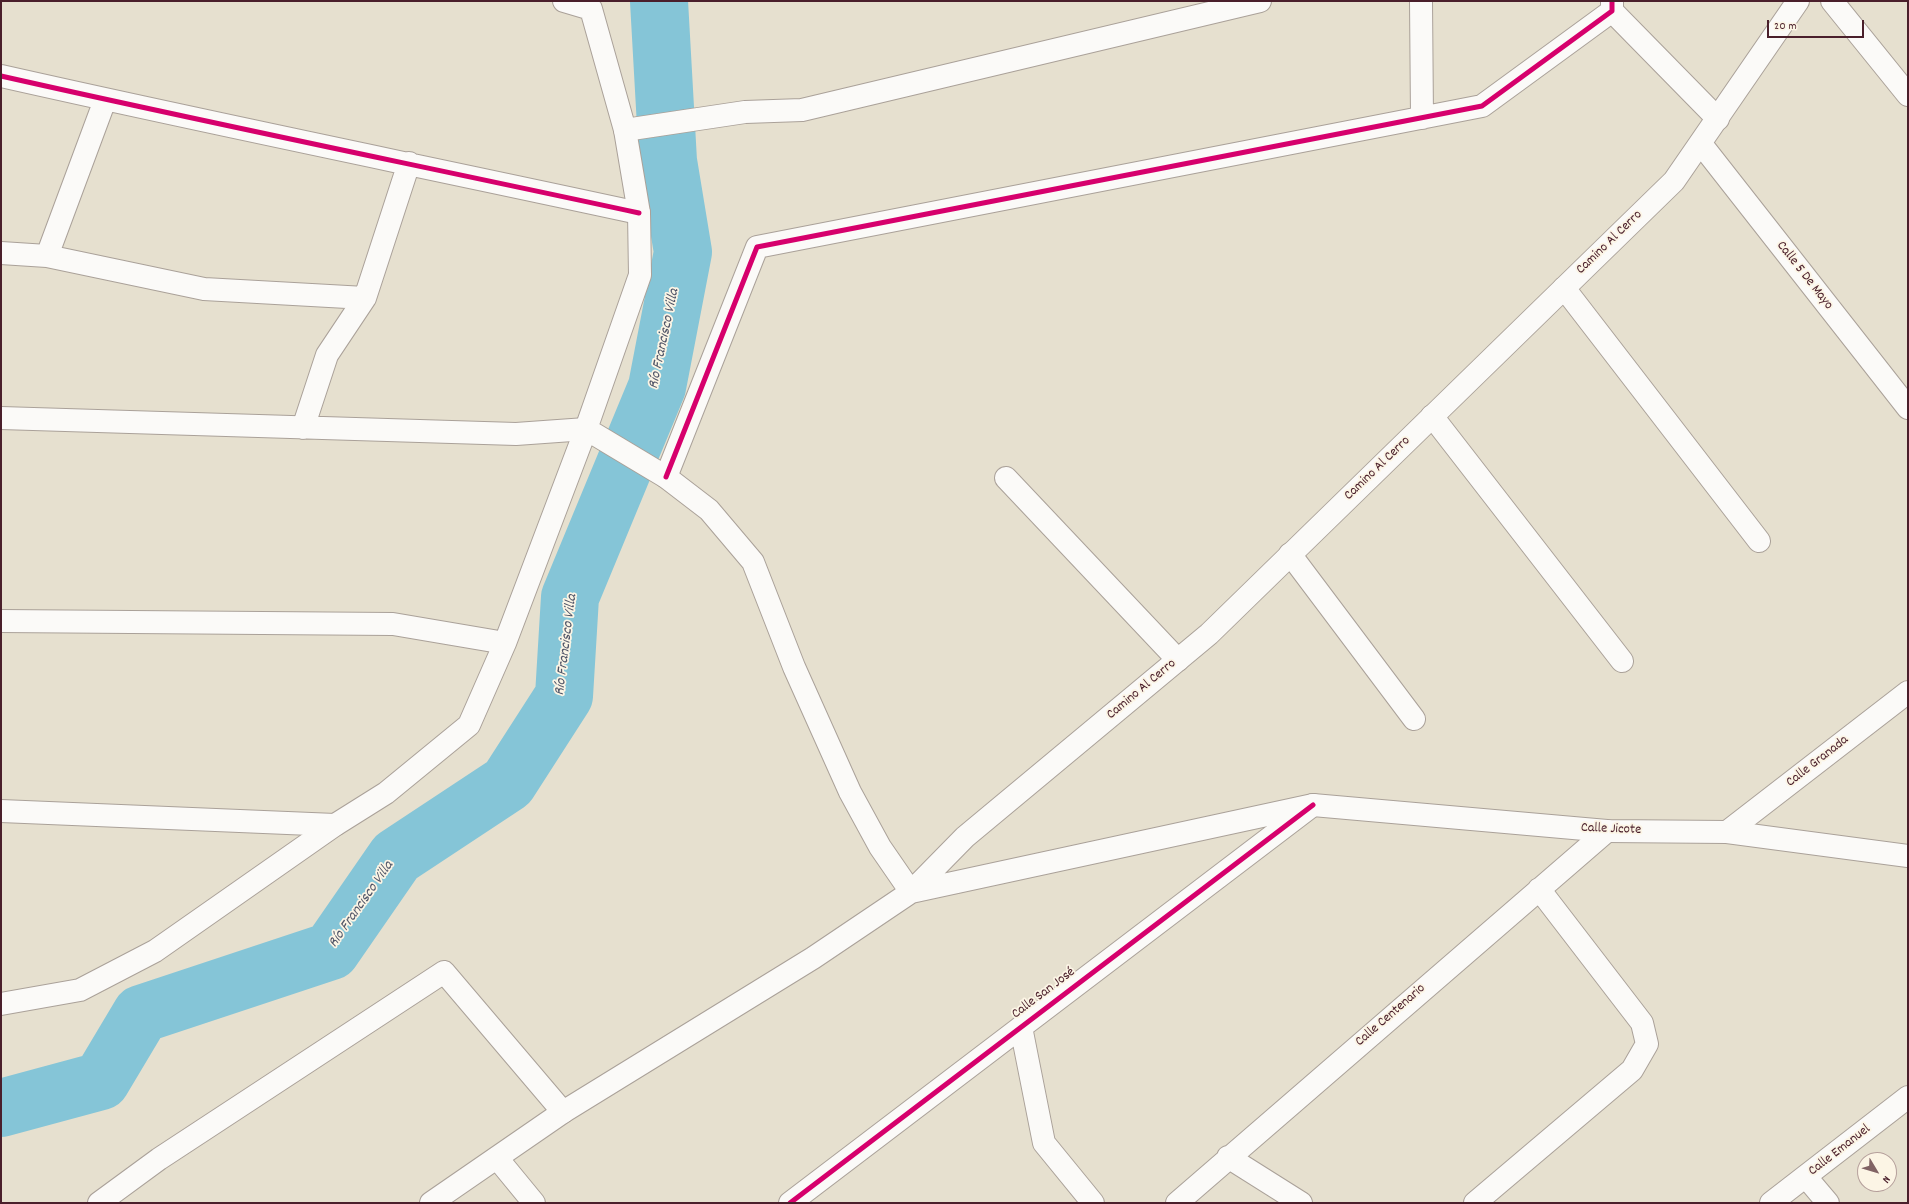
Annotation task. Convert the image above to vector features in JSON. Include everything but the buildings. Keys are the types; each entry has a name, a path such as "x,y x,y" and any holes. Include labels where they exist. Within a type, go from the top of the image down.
{"street":[{"path":"1,1004 80,990 155,951 335,825 386,793 469,725 505,643 586,429 640,274 639,213 625,130 591,5 564,1"},
{"path":"625,130 745,112 802,110 1260,1"},
{"path":"1421,1 1422,118"},
{"name":"Camino Al Cerro","path":"911,892 965,837 1209,634 1674,181 1798,1"},
{"path":"1832,1 1908,95"},
{"path":"666,476 757,247 1482,106 1612,6 1718,119"},
{"path":"1,76 105,100 409,163 639,213"},
{"path":"47,256 105,100"},
{"name":"Calle 5 De Mayo","path":"1700,144 1908,408"},
{"path":"303,428 327,355 365,298 409,163"},
{"path":"1,253 47,256 204,289 365,298"},
{"path":"1564,288 1759,542"},
{"path":"1432,416 1622,661"},
{"path":"1,418 516,434 586,429 666,476 709,510 753,562 794,667 850,792 880,847 911,892 813,958 563,1112 431,1203"},
{"path":"1006,478 1178,660"},
{"path":"1290,554 1414,719"},
{"path":"1,621 393,624 505,643"},
{"name":"Calle Granada","path":"1728,832 1908,692"},
{"name":"Calle Jicote","path":"911,892 1313,805 1607,831 1728,832 1908,856"},
{"name":"Calle San José","path":"790,1203 1313,805"},
{"path":"1,811 335,825"},
{"name":"Calle Centenario","path":"1176,1203 1607,831"},
{"path":"1475,1203 1632,1070 1647,1044 1642,1023 1538,889"},
{"path":"99,1203 158,1159 444,972 563,1112"},
{"path":"1021,1027 1044,1142 1093,1203"},
{"name":"Calle Emanuel","path":"1770,1203 1806,1177 1908,1097"},
{"path":"1228,1157 1301,1203"},
{"path":"497,1158 534,1203"},
{"path":"1806,1177 1828,1203"}],"waterway":[{"name":"Río Francisco Villa","path":"1,1108 101,1081 141,1014 331,951 396,857 508,783 564,696 570,597 657,387 683,252 668,161 659,1"}],"cycle path":[{"path":"666,477 757,247 1482,106 1612,11 1612,1"},
{"path":"1,76 639,213"},
{"path":"790,1203 1313,805"}]}
